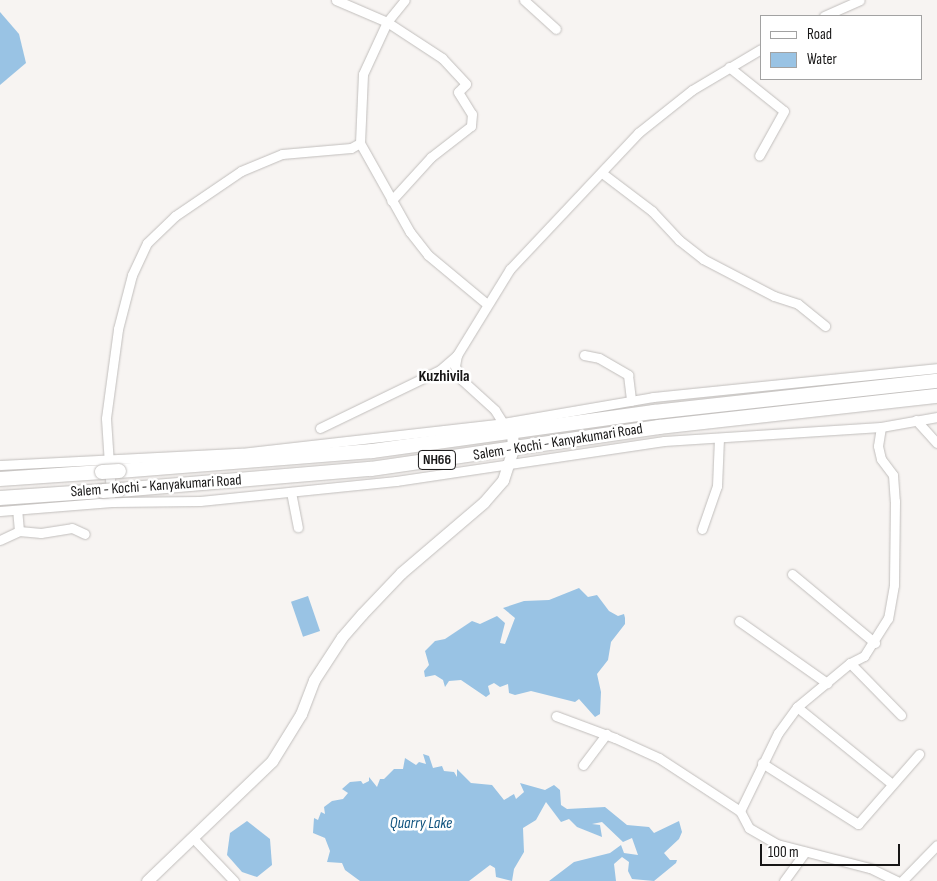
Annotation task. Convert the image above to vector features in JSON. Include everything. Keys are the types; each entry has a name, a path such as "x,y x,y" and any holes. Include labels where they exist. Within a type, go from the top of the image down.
{"highway":[{"name":"Salem - Kochi - Kanyakumari Road","path":"0,479 317,457 508,428 937,380"},
{"name":"Salem - Kochi - Kanyakumari Road","path":"0,498 107,497 119,490 363,470 513,450 659,427 937,396"}],"main road":[{"path":"147,881 272,761 301,714 314,680 342,637 401,573 484,502 504,480 510,466 513,450 508,428"}],"street":[{"path":"336,0 387,22 442,58 466,84 458,92 472,114 471,126 431,157 391,201"},
{"path":"405,0 387,22 363,74 360,143 391,201 428,255 487,304"},
{"path":"524,0 556,29"},
{"path":"826,15 860,0"},
{"path":"320,428 440,370 457,354 510,269 638,133 692,90 760,50"},
{"path":"729,67 784,110 759,156"},
{"path":"107,497 109,459 106,418 118,329 132,275 147,243 175,216 240,171 282,154 351,148 360,143"},
{"path":"602,172 652,211 679,240 703,259 774,296 798,304 825,326"},
{"path":"457,354 455,366 462,380 496,410 508,428"},
{"path":"584,355 599,358 628,375 631,401"},
{"path":"0,465 242,453 508,428 631,401 937,368"},
{"path":"0,512 107,497 200,501 291,492 510,466 664,441 881,427 937,417"},
{"path":"916,420 937,442"},
{"path":"740,811 762,763 797,707 850,663 864,656 875,643 888,618 894,585 895,501 893,475 879,453 881,427"},
{"path":"702,529 717,486 719,438"},
{"path":"291,492 298,527"},
{"path":"17,510 19,531"},
{"path":"0,540 19,531 41,533 72,528 85,534"},
{"path":"792,574 875,643"},
{"path":"738,621 827,683"},
{"path":"850,663 900,715"},
{"path":"797,707 892,784"},
{"path":"556,716 606,734 677,769 718,799 740,811 749,828 777,844 870,868 897,881"},
{"path":"583,765 606,734"},
{"path":"762,763 858,824 919,754"},
{"path":"192,837 234,881"},
{"path":"902,881 937,845"},
{"path":"784,881 805,852"}],"water":[{"path":"0,12 19,34 26,63 0,85"},
{"path":"579,588 588,597 597,595 609,611 618,616 624,614 625,618 625,624 611,642 608,660 597,674 601,692 600,714 595,717 579,699 575,702 531,691 515,695 509,693 508,684 500,687 494,683 488,686 490,694 486,697 461,680 449,681 445,687 443,680 435,675 425,677 424,671 429,665 425,651 435,641 445,639 472,621 480,624 497,616 505,623 500,643 505,644 515,618 503,608 524,601 549,600"},
{"path":"308,596 320,631 303,637 291,602"},
{"name":"Quarry Lake","path":"423,754 429,756 433,768 442,766 444,771 454,772 457,777 457,769 471,783 492,785 504,800 514,794 516,799 524,792 520,783 545,790 554,785 560,790 561,805 567,809 605,807 627,825 649,827 654,833 679,821 682,832 679,839 664,853 670,860 677,860 676,863 654,881 632,879 628,871 629,862 622,857 614,864 616,881 549,881 574,862 610,853 621,845 624,853 638,855 632,838 623,842 602,822 592,824 600,825 602,837 577,827 569,819 561,822 546,802 536,820 523,828 524,852 514,869 512,881 496,877 495,868 490,865 469,881 360,881 345,870 342,863 327,862 330,851 325,838 313,833 314,818 318,820 321,812 325,814 324,807 332,801 343,799 348,793 342,789 350,782 361,781 363,784 369,781 369,777 377,787 380,779 384,779 394,769 403,769 405,758 416,765 419,762 426,764"},
{"path":"247,821 270,839 272,865 257,877 242,872 227,855 230,833"}],"district":[{"name":"Kuzhivila","path":"444,377"}]}
